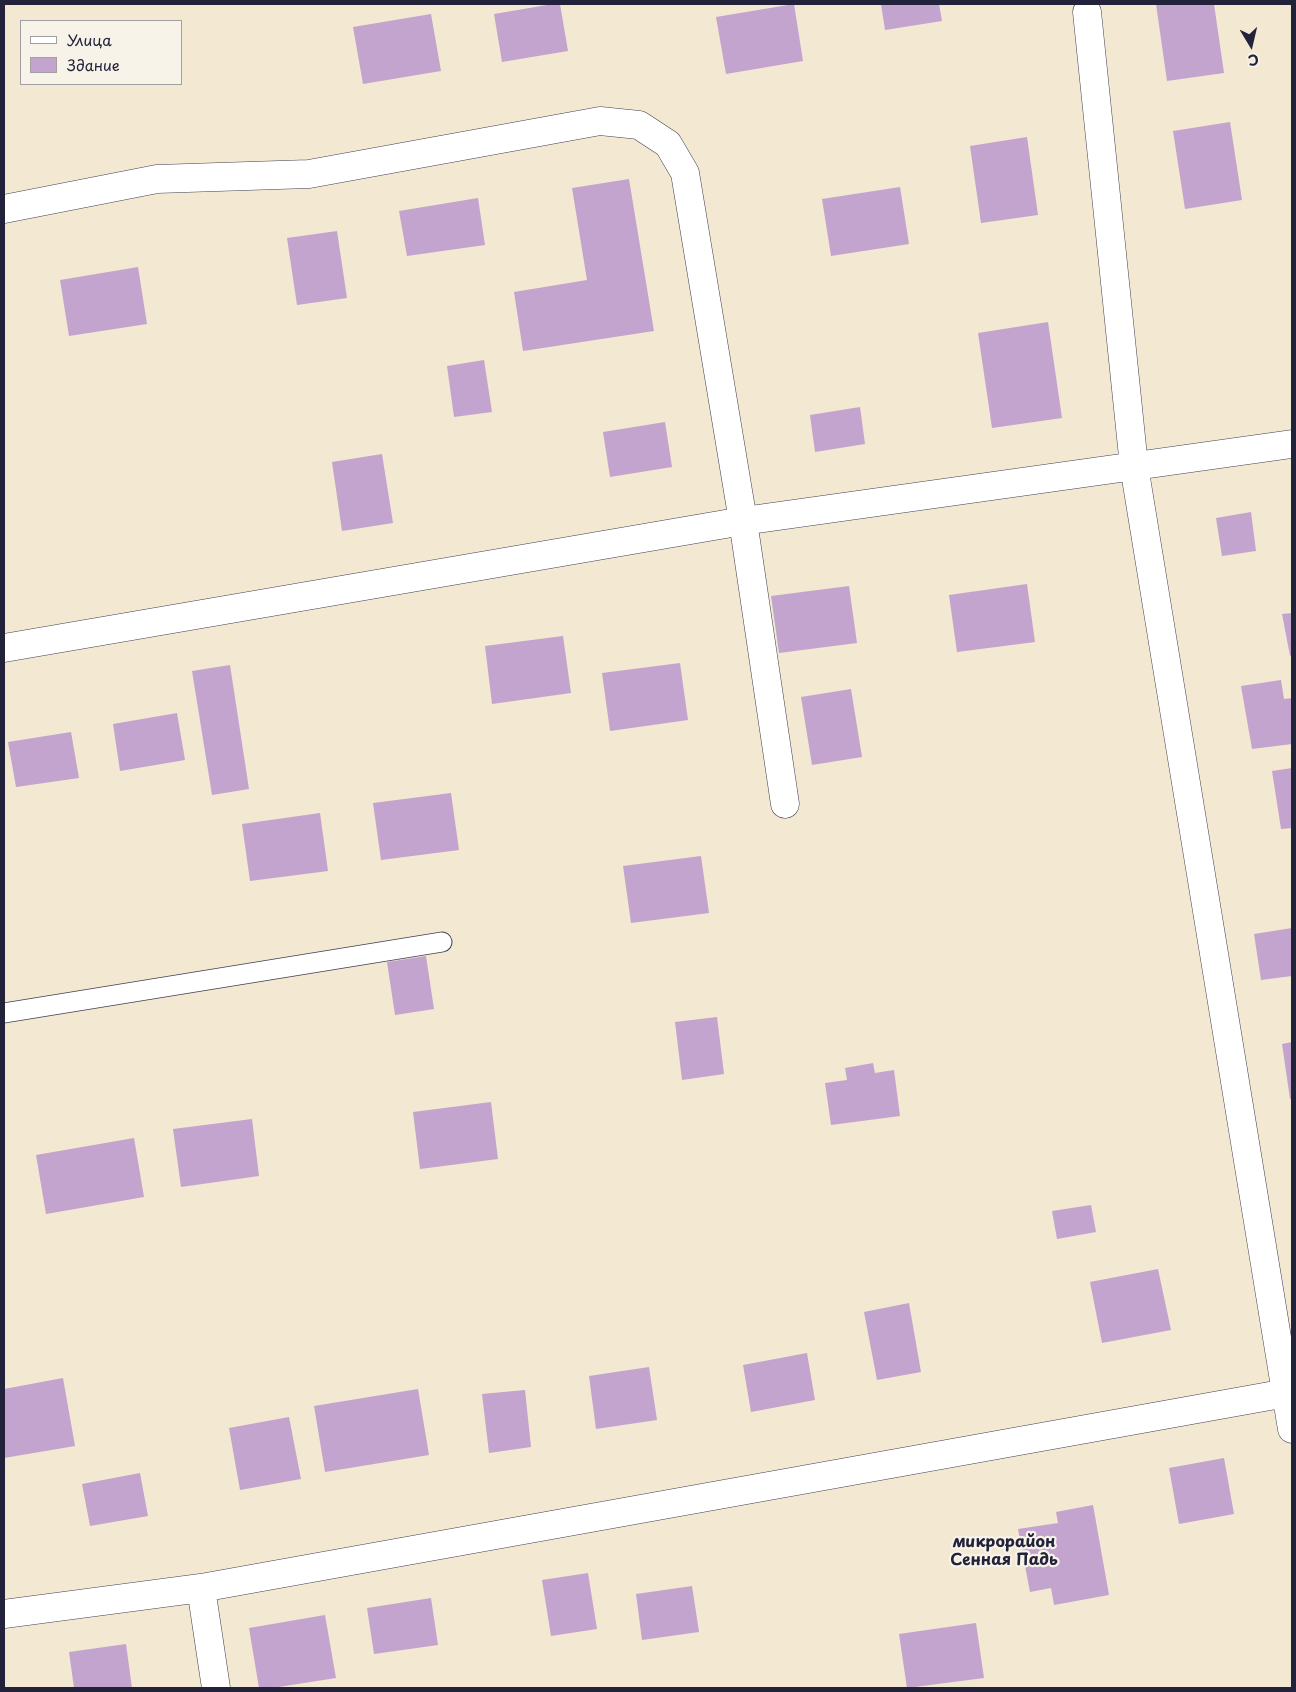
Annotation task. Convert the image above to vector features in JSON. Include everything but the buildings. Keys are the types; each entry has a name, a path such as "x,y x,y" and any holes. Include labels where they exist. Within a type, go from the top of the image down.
{"street":[{"path":"1087,12 1134,466 1290,1392 1292,1429"},
{"path":"4,209 157,179 309,174 600,121 639,125 668,144 685,173 743,521 785,804"},
{"path":"4,648 743,521 1292,444"},
{"path":"4,1614 201,1588 1290,1392"},
{"path":"201,1588 216,1688"}],"lane":[{"path":"4,1013 442,942"}],"district":[{"name":"микрорайон Сенная Падь","path":"1004,1552"}]}
